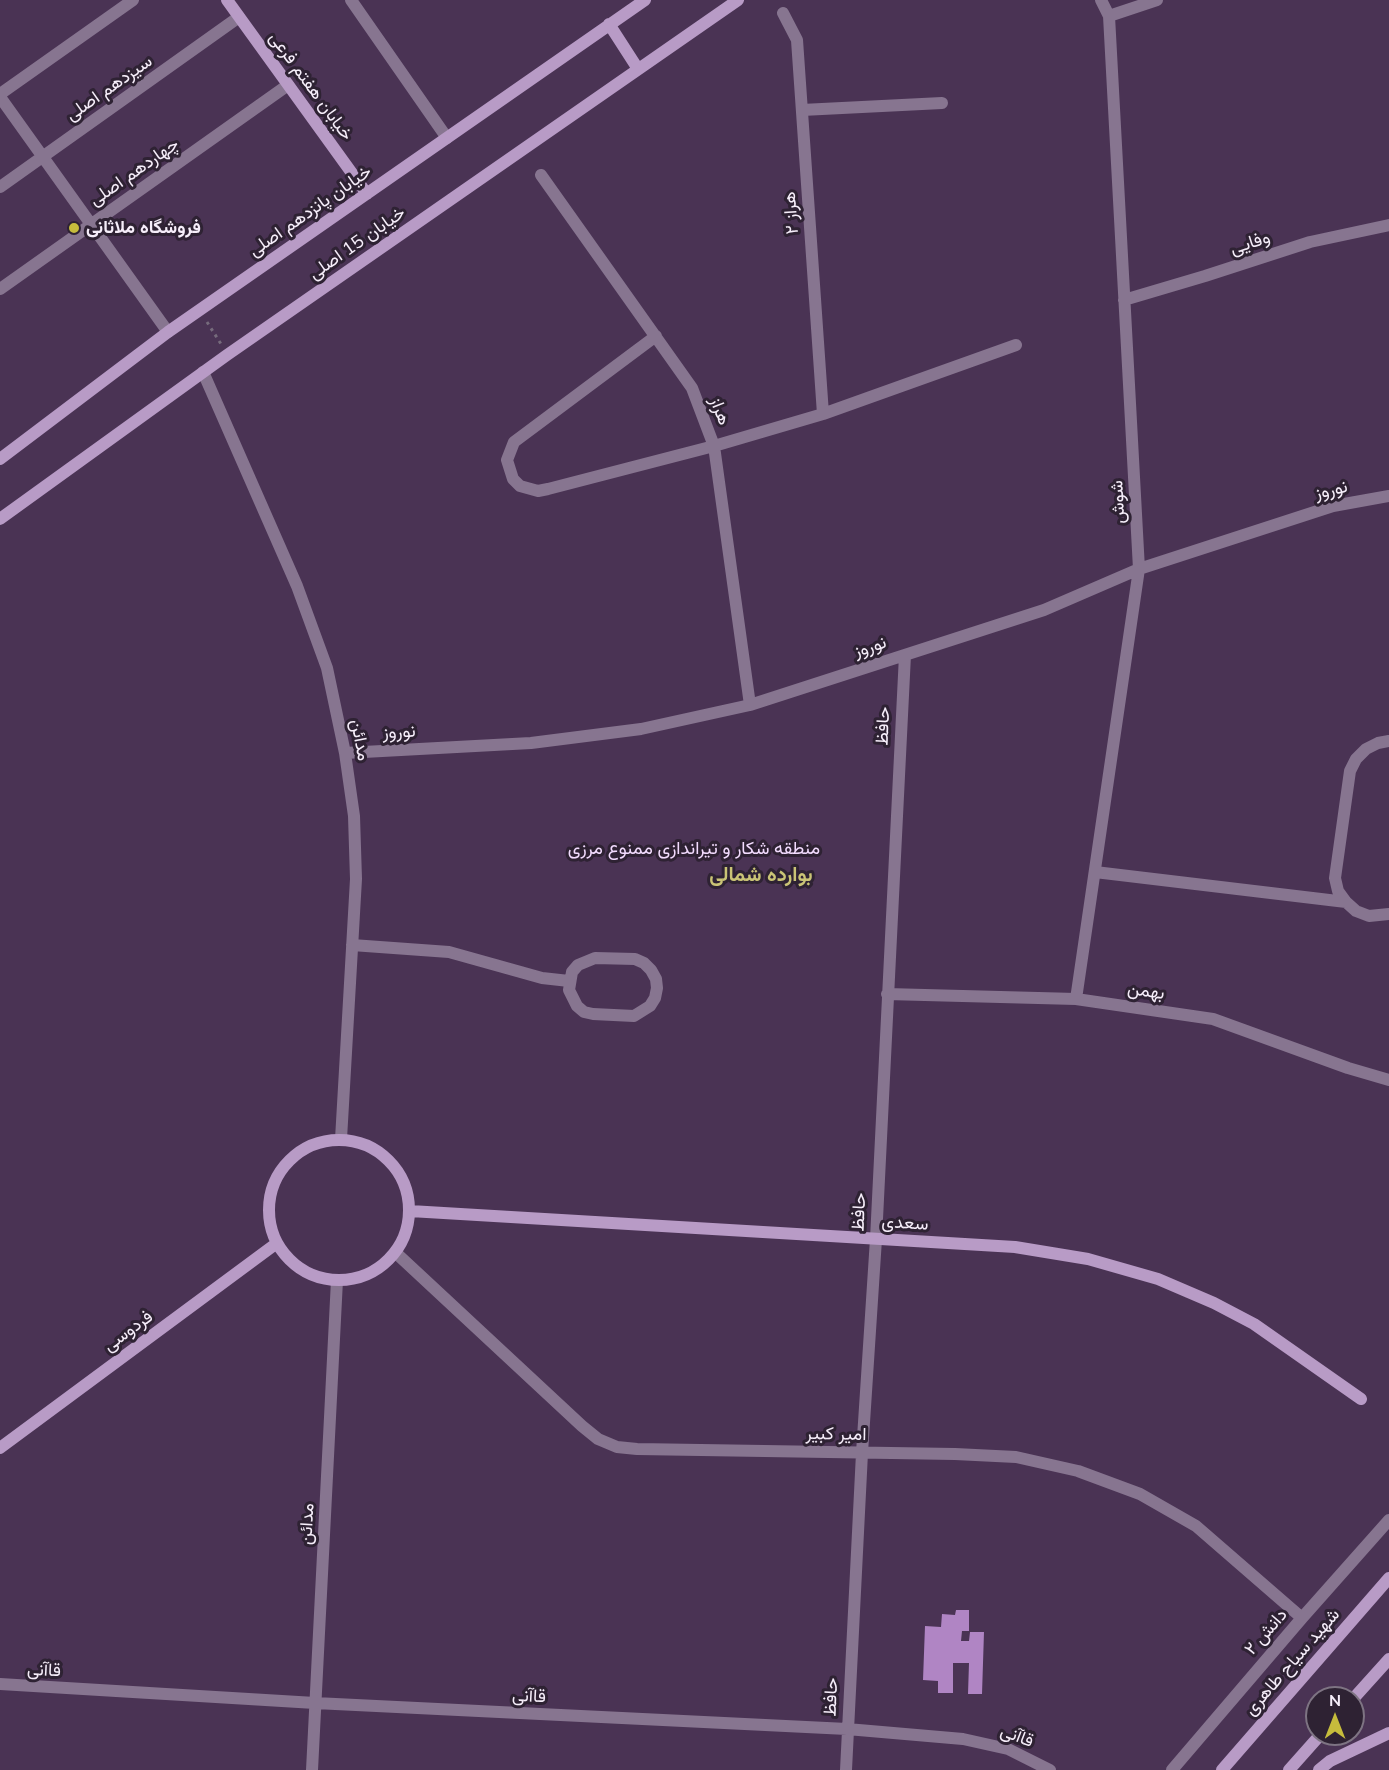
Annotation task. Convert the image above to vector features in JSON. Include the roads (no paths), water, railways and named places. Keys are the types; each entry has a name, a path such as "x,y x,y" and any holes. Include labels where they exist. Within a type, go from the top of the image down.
{"main road":[{"name":"خیابان هفتم فرعی","path":"227,0 367,194"},
{"name":"خیابان پانزدهم اصلی","path":"0,459 168,332 645,0"},
{"name":"خیابان 15 اصلی","path":"0,519 227,355 738,0"},
{"path":"609,24 638,69"},
{"path":"341,1139 363,1143 373,1148 383,1154 398,1169 407,1190 410,1211 406,1233 396,1253 380,1268 359,1278 337,1280 315,1276 296,1266 280,1250 271,1230 268,1208 272,1186 283,1166 299,1151 309,1146 341,1139"},
{"name":"سعدی","path":"410,1211 1016,1247 1088,1259 1158,1279 1214,1303 1254,1324 1361,1399"},
{"name":"فردوسی","path":"0,1448 277,1243"},
{"name":"شهید سیاح طاهری","path":"1222,1770 1389,1578"},
{"path":"1365,1686 1389,1659"},
{"path":"1319,1770 1330,1761 1389,1733"},
{"path":"1289,1770 1310,1746"}],"street":[{"path":"133,0 0,95 168,332"},
{"path":"351,0 447,138"},
{"name":"شوش","path":"1076,999 1139,569 1109,16 1101,0"},
{"path":"1109,16 1158,0"},
{"name":"هراز ۲","path":"783,13 797,40 823,414"},
{"name":"سیزدهم اصلی","path":"0,187 239,18"},
{"name":"چهاردهم اصلی","path":"0,289 288,85"},
{"path":"802,110 942,104"},
{"name":"هراز","path":"541,175 692,388 714,446 750,705"},
{"name":"وفایی","path":"1124,300 1310,242 1389,225"},
{"path":"656,336 513,442 507,460 508,470 520,486 538,491 714,446 823,414 1016,345"},
{"name":"مدائن","path":"203,372 297,586 327,668 345,753 354,816 356,879 341,1139"},
{"name":"نوروز","path":"345,753 531,743 642,729 750,705 1044,610 1139,569 1333,506 1389,496"},
{"name":"حافظ","path":"846,1770 862,1453 876,1239 905,655"},
{"path":"1389,741 1377,743 1366,749 1356,759 1350,771 1335,878 1338,891 1356,911 1369,916 1389,914"},
{"path":"1095,872 1346,902"},
{"path":"352,945 449,952 542,978 569,981"},
{"path":"595,958 635,959 644,963 651,970 656,978 657,988 650,1006 634,1016 593,1014 584,1012 572,999 569,981 578,965 586,960 595,958"},
{"name":"بهمن","path":"887,994 1076,999 1213,1019 1348,1068 1389,1080"},
{"name":"امیر کبیر","path":"396,1253 582,1426 598,1439 617,1447 1016,1457 1078,1471 1130,1490 1196,1526 1302,1618"},
{"name":"مدائن","path":"312,1770 337,1280"},
{"name":"دانش ۲","path":"1172,1770 1389,1520"},
{"name":"قاآنی","path":"0,1684 315,1703 847,1729 963,1738 1008,1749 1050,1770"}],"place":[{"name":"فروشگاه ملاثانی","path":"74,228"}],"district":[{"name":"بوارده شمالی","path":"761,875"}],"park label":[{"name":"منطقه شکار و تیراندازی ممنوع مرزی","path":"694,849"}]}
